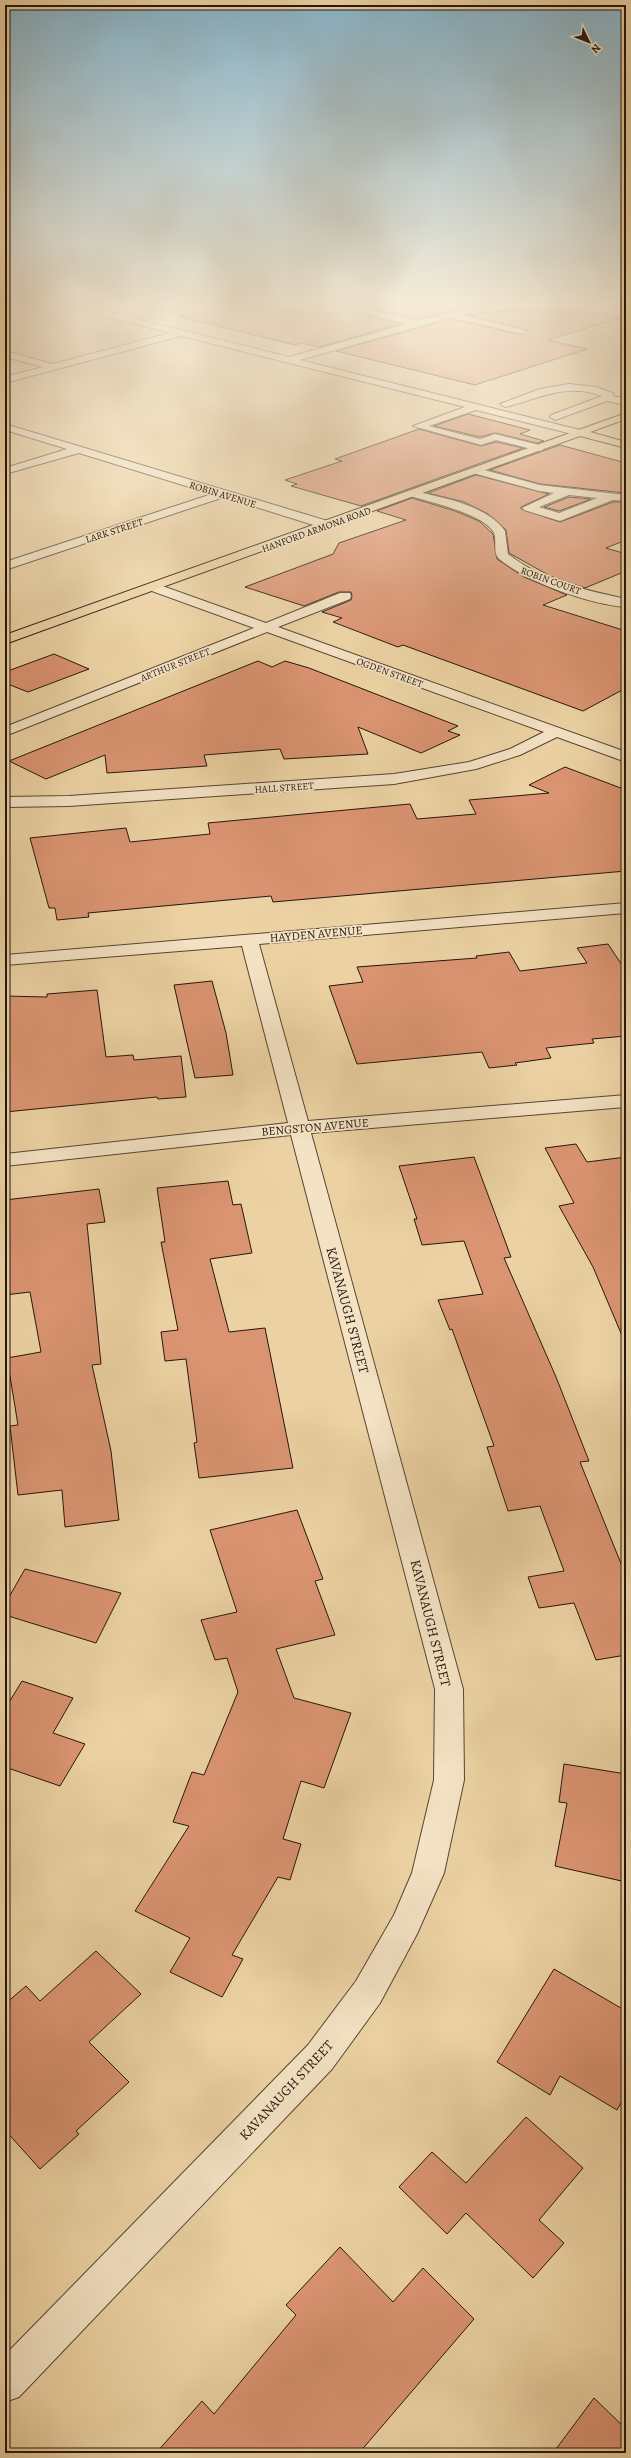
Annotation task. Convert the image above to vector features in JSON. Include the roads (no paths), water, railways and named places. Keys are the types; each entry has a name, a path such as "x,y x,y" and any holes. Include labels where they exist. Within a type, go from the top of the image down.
{"main road":[{"name":"HANFORD ARMONA ROAD","path":"5,640 414,494 624,417"},
{"path":"598,427 626,434"},
{"path":"580,433 626,445"}],"street":[{"path":"446,417 418,426 481,442 495,437 539,448"},
{"path":"513,417 580,433"},
{"path":"555,417 598,427"},
{"path":"469,439 526,420"},
{"name":"ROBIN AVENUE","path":"5,426 77,450 327,525"},
{"path":"5,471 77,450"},
{"path":"477,471 539,488 613,495 626,498"},
{"path":"595,494 620,484"},
{"path":"568,491 528,508 560,517 613,495"},
{"name":"LARK STREET","path":"5,566 222,494"},
{"name":"ROBIN COURT","path":"414,494 460,509 492,525 500,532 502,555 519,569 593,596 625,603"},
{"name":"OGDEN STREET","path":"154,587 626,757"},
{"name":"ARTHUR STREET","path":"5,732 345,596"},
{"name":"HALL STREET","path":"5,802 69,802 401,778 471,766 515,752 556,732"},
{"name":"HAYDEN AVENUE","path":"5,960 626,908"},
{"name":"KAVANAUGH STREET","path":"5,2383 320,2057 368,1992 406,1924 428,1873 449,1780 449,1689 249,940"},
{"name":"BENGSTON AVENUE","path":"5,1160 299,1128 626,1101"}]}
